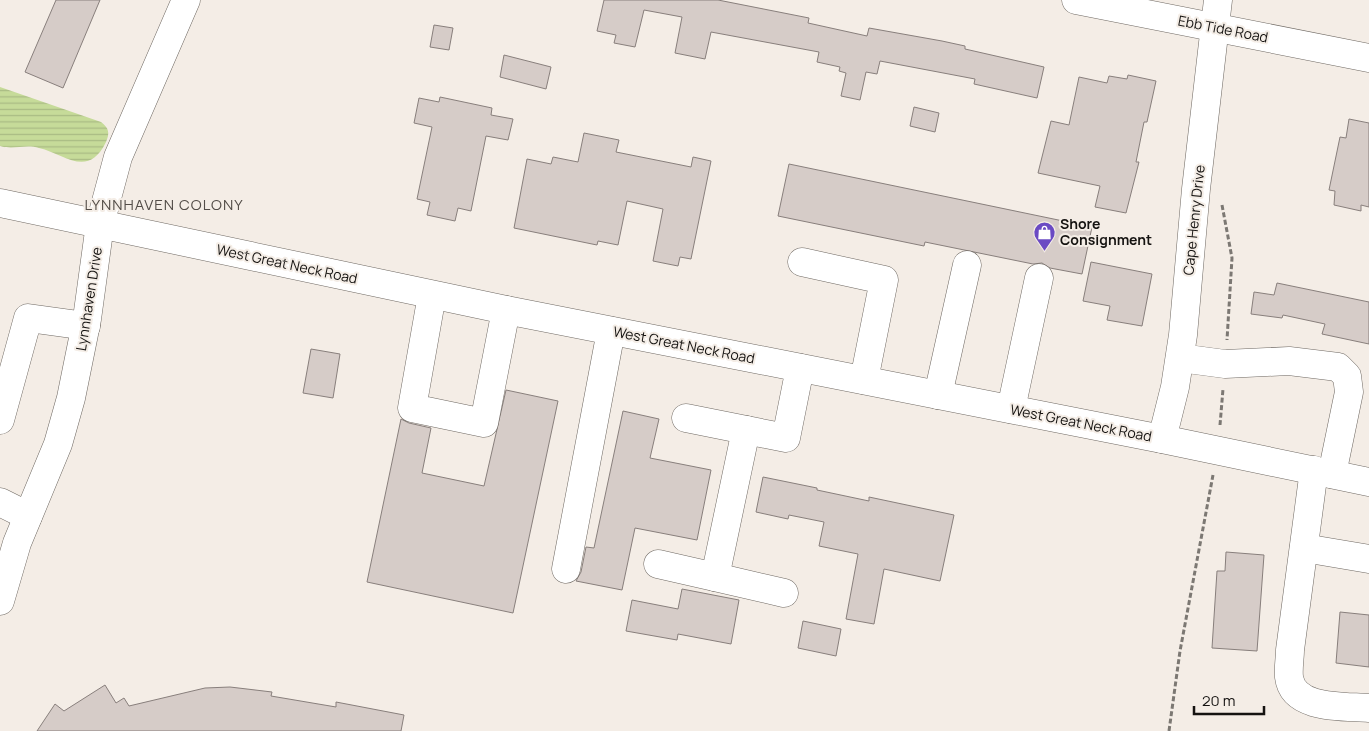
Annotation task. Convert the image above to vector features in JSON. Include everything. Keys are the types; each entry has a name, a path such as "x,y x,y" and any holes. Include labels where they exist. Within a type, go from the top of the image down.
{"street":[{"name":"Lynnhaven Drive","path":"0,601 17,543 58,444 72,398 86,326 100,224 118,157 186,0"},
{"name":"Ebb Tide Road","path":"1076,0 1369,58"},
{"name":"Cape Henry Drive","path":"1162,438 1180,358 1218,0"},
{"name":"West Great Neck Road","path":"0,203 506,310 1162,438 1369,482"},
{"path":"802,262 884,280 864,380"},
{"path":"938,395 967,265"},
{"path":"1011,409 1039,278"},
{"path":"432,294 412,408 484,424 506,310"},
{"path":"1,411 28,318 86,326"},
{"path":"566,569 611,331"},
{"path":"1180,358 1225,364 1290,361 1338,367 1347,376 1349,392 1323,472 1304,548 1290,650 1289,678 1293,690 1302,698 1314,703 1369,708"},
{"path":"686,418 786,438 800,368"},
{"path":"715,577 746,430"},
{"path":"0,502 28,516"},
{"path":"1304,548 1369,559"},
{"path":"658,564 784,592"}],"shaded area":[{"path":"0,87 101,122 108,131 106,142 99,153 92,159 84,162 34,147 0,146"}],"building":[{"path":"56,0 100,0 63,88 25,72"},
{"path":"604,0 718,0 809,18 808,23 867,36 869,28 965,46 965,49 1044,67 1037,98 974,84 975,79 880,61 877,74 866,72 860,100 841,96 846,73 839,71 840,67 817,62 819,52 711,32 705,59 675,53 682,17 644,10 635,47 614,43 616,35 597,31"},
{"path":"434,25 453,28 449,50 430,47"},
{"path":"504,55 551,67 546,89 500,77"},
{"path":"1128,75 1156,81 1147,122 1144,122 1136,162 1139,162 1126,213 1095,207 1100,186 1038,173 1051,121 1069,125 1079,77 1107,83 1109,76 1127,79"},
{"path":"440,97 492,108 491,115 513,119 508,140 486,136 471,211 458,208 455,221 427,215 430,202 417,199 432,127 414,123 419,98 439,102"},
{"path":"914,107 939,113 935,132 910,126"},
{"path":"1349,119 1369,123 1369,207 1361,205 1361,211 1334,205 1335,191 1329,190 1340,137 1346,138"},
{"path":"584,133 619,140 616,152 691,167 693,157 711,161 691,259 680,257 678,266 653,261 663,209 627,201 618,245 598,241 597,245 514,228 527,159 551,164 553,157 578,162"},
{"path":"789,164 1092,227 1082,274 1050,268 1042,263 1033,264 925,242 924,246 778,216"},
{"path":"1091,262 1152,274 1142,326 1107,320 1110,306 1083,301"},
{"path":"1277,283 1369,302 1369,344 1322,334 1325,324 1283,315 1282,318 1251,314 1254,292 1274,295"},
{"path":"311,349 340,354 333,398 303,393"},
{"path":"506,390 558,401 513,613 367,582 401,419 409,423 431,428 422,473 484,486"},
{"path":"623,411 659,419 650,458 711,470 697,540 635,528 622,590 576,581 581,572 586,547 594,548"},
{"path":"763,477 869,501 869,497 954,515 940,581 884,569 874,624 846,619 858,554 819,546 824,522 789,515 788,519 756,512"},
{"path":"1226,552 1264,555 1257,651 1212,648 1217,571 1225,571"},
{"path":"682,589 739,600 731,644 678,634 677,640 626,631 632,600 678,609"},
{"path":"1340,612 1369,615 1369,667 1336,663"},
{"path":"803,621 841,629 836,656 798,648"},
{"path":"105,685 116,703 124,698 129,706 205,688 230,687 272,692 271,696 336,707 336,702 404,715 401,731 37,731 55,704 64,711"}],"place":[{"name":"Shore Consignment","path":"1044,251"}],"district":[{"name":"LYNNHAVEN COLONY","path":"164,205"}]}
